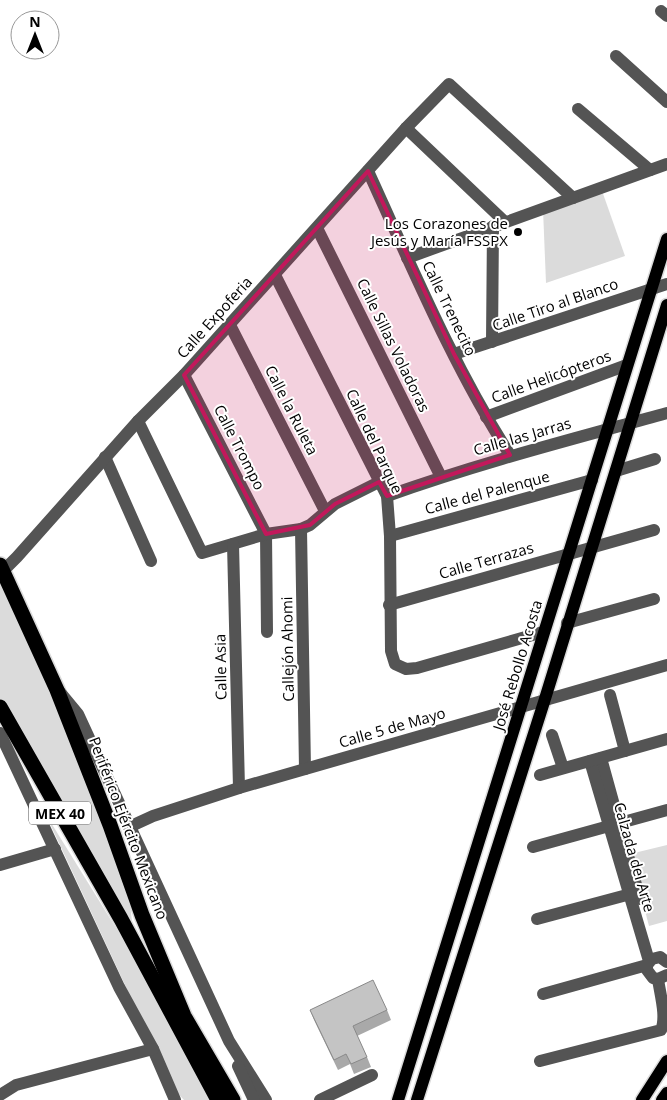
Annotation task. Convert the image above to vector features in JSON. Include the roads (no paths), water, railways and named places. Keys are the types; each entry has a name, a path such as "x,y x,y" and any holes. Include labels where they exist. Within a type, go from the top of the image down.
{"highway":[{"name":"Periférico Ejército Mexicano","path":"1,568 57,690 110,825 179,1018 218,1100"},
{"name":"Periférico Ejército Mexicano","path":"0,707 179,1018 232,1100"}],"main road":[{"name":"José Rebollo Acosta","path":"398,1100 667,239"},
{"path":"417,1100 544,702 667,305"},
{"path":"465,883 485,889"},
{"path":"411,1059 429,1065"},
{"path":"642,1100 667,1061"},
{"path":"662,1100 667,1093"}],"street":[{"path":"616,56 667,102"},
{"name":"Calle Expoferia","path":"1,568 17,557 105,457 184,375 406,128 449,84 573,198"},
{"path":"578,109 650,170"},
{"path":"406,128 499,224 492,342"},
{"path":"407,258 667,164"},
{"name":"Calle Trenecito","path":"368,171 407,258 454,354 486,417 510,455"},
{"name":"Calle Sillas Voladoras","path":"317,228 441,477"},
{"name":"Calle del Parque","path":"275,275 378,482 387,496 390,536 389,605 391,651 395,664 406,669 417,668 543,632"},
{"name":"Calle Tiro al Blanco","path":"454,354 667,284"},
{"name":"Calle la Ruleta","path":"230,325 325,511"},
{"name":"Calle Helicópteros","path":"486,417 627,365"},
{"name":"Calle Trompo","path":"184,375 266,534"},
{"name":"Calle las Jarras","path":"387,496 510,455 667,413"},
{"path":"138,421 202,553 266,534 301,529 310,525 325,511 378,482"},
{"path":"105,457 151,561"},
{"path":"616,471 655,459"},
{"name":"Calle del Palenque","path":"390,536 592,480"},
{"name":"Callejón Ahomi","path":"301,529 305,769"},
{"name":"Calle Terrazas","path":"389,605 654,530"},
{"path":"266,534 267,632"},
{"name":"Calle Asia","path":"233,544 239,788"},
{"path":"567,623 654,599"},
{"name":"Calle 5 de Mayo","path":"129,827 153,816 239,788 544,702 667,665"},
{"path":"57,690 69,701 78,714 230,1041 266,1100"},
{"path":"610,694 625,751"},
{"path":"0,733 119,987 152,1049 173,1095 181,1100"},
{"path":"552,735 563,768"},
{"path":"540,775 667,739"},
{"name":"Calzada del Arte","path":"596,759 633,893 658,961"},
{"path":"533,847 667,810"},
{"path":"0,864 55,849"},
{"path":"537,919 633,893"},
{"path":"540,1061 653,1033 663,1027 663,978 649,975 658,961"},
{"path":"542,994 658,961"},
{"path":"230,1041 239,1069 254,1100"},
{"path":"0,1094 16,1085 152,1049"},
{"path":"320,1100 372,1075"}],"place":[{"name":"Los Corazones de Jesús y María FSSPX","path":"518,232"}]}
